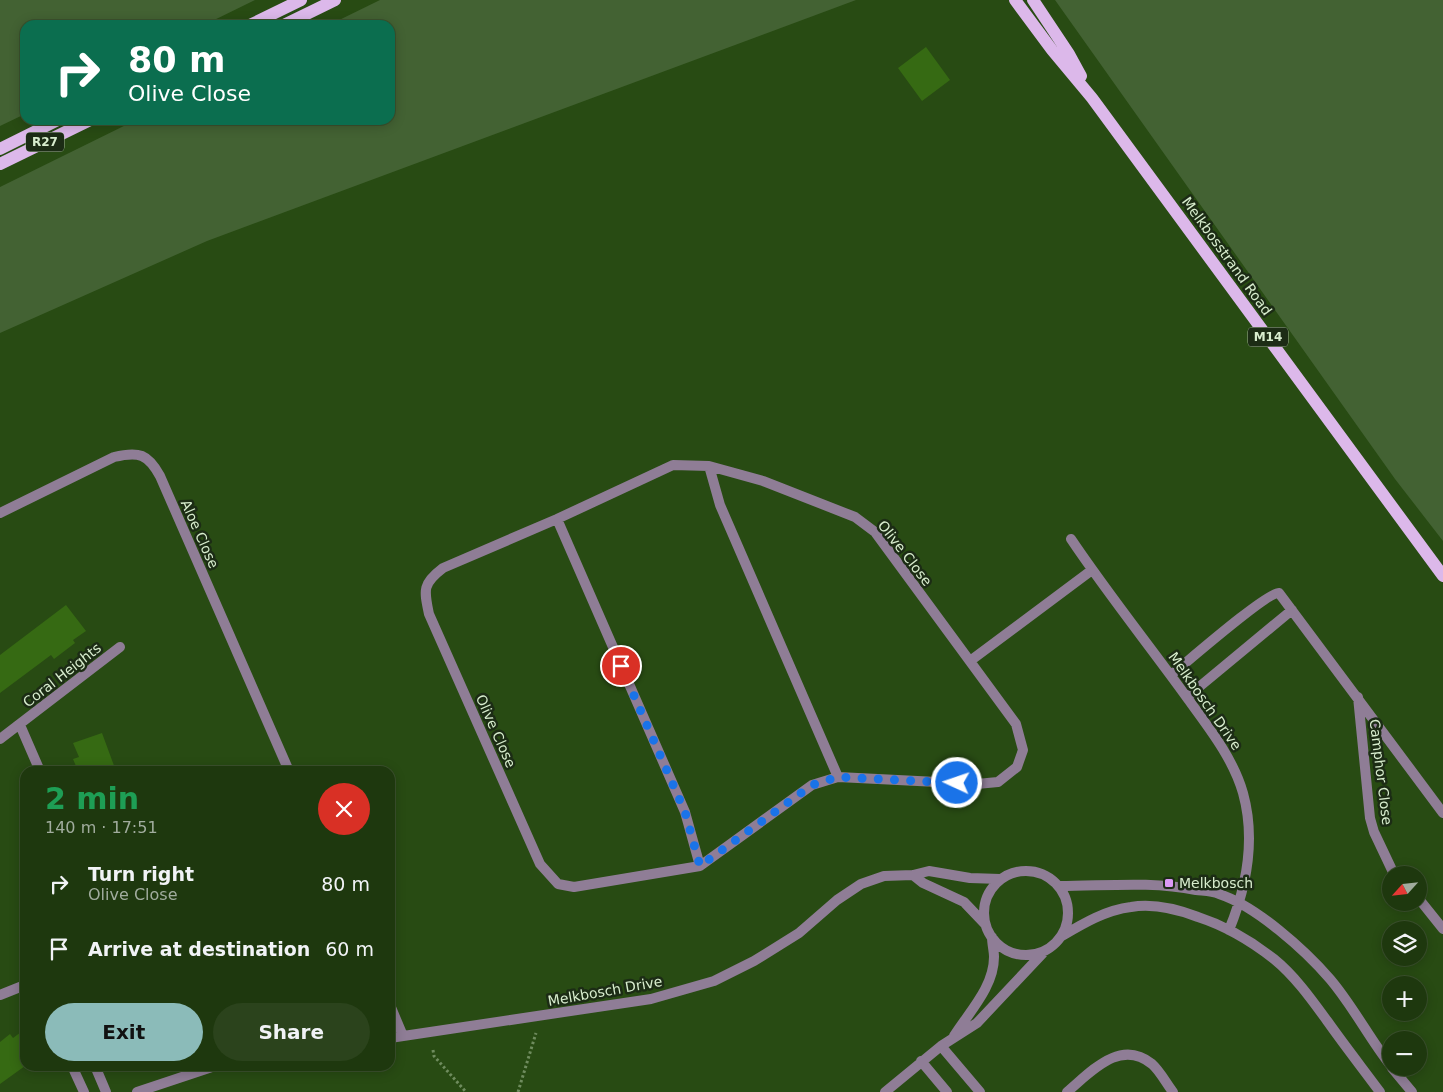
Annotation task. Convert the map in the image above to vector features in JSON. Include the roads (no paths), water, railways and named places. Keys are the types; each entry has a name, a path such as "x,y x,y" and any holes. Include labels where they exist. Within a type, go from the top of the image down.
{"main road":[{"path":"260,20 301,0"},
{"path":"294,20 335,0"},
{"name":"Melkbosstrand Road","path":"1015,0 1052,50 1092,98 1443,576"},
{"name":"Melkbosstrand Road","path":"1033,0 1069,54 1092,98"},
{"name":"R27","path":"0,149 48,125"},
{"name":"R27","path":"0,164 80,125"}],"street":[{"name":"Aloe Close","path":"0,513 114,457 127,454 140,455 152,463 160,476 286,766"},
{"name":"Olive Close","path":"673,466 708,466 772,484 855,517 875,532 1016,724 1023,750 1017,768 998,782 976,784 838,777 812,785 700,866 574,887 558,884 540,864 429,614 424,592 432,577 443,568 673,466"},
{"path":"708,466 720,505 838,777"},
{"path":"556,519 685,812 700,866"},
{"name":"Melkbosch Drive","path":"1071,539 1187,697 1225,752 1235,772 1243,793 1248,821 1248,851 1247,876 1240,903 1229,930"},
{"path":"970,661 1092,570"},
{"name":"Camphor Close","path":"1171,675 1273,594 1280,593 1443,813"},
{"path":"1187,697 1292,610"},
{"name":"Coral Heights","path":"0,739 120,647"},
{"name":"Camphor Close","path":"1358,696 1370,818 1374,832 1390,866"},
{"name":"Coral Heights","path":"20,724 38,766"},
{"path":"885,1092 953,1037 977,1023 1044,952 1062,936 1068,924 1069,910 1060,886 1050,877 1038,872 1024,870 1000,879 991,888 986,899 984,911 985,924"},
{"name":"Melkbosch Drive","path":"395,1037 651,999 714,981 754,962 798,932 837,900 861,884 884,876 914,875 929,871 970,878 1000,879"},
{"path":"914,875 923,883 964,902 985,924 992,938 1002,948 1015,954 1030,955 1044,952"},
{"path":"1060,886 1142,885 1180,887 1219,894 1240,903 1306,953 1358,1016 1382,1052"},
{"path":"1062,936 1092,918 1131,907 1157,905 1214,922 1237,934 1274,960 1291,976 1380,1092"},
{"path":"1428,910 1443,929"},
{"path":"953,1037 985,991 991,975 994,957 992,938"},
{"path":"0,995 20,987"},
{"path":"395,1017 403,1036"},
{"path":"941,1046 980,1092"},
{"path":"1066,1092 1105,1061 1120,1054 1137,1055 1153,1065 1173,1092"},
{"path":"921,1062 947,1092"},
{"path":"74,1071 84,1092"},
{"path":"96,1071 106,1092"},
{"path":"137,1092 200,1071"},
{"path":"1399,1076 1412,1092"}],"place":[{"name":"Melkbosch","path":"1169,883"}]}
